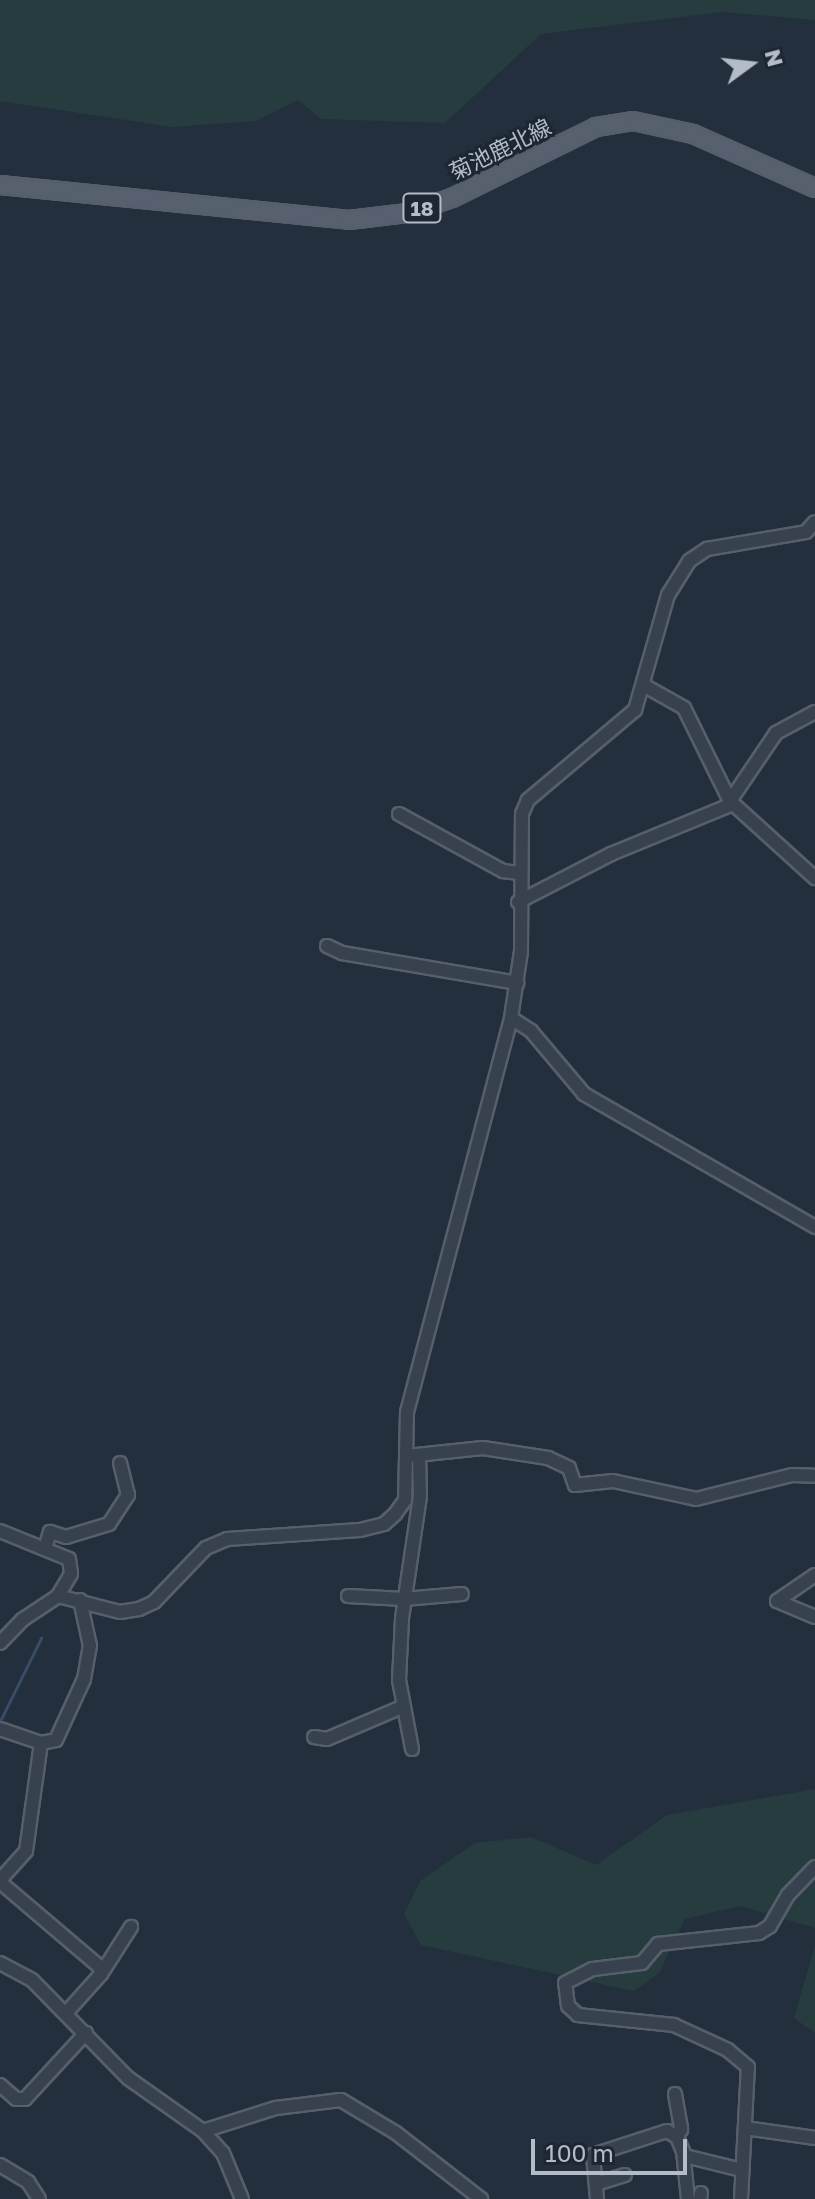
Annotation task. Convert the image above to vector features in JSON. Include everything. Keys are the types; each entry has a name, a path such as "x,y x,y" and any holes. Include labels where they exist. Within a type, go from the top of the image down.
{"main road":[{"name":"菊池鹿北線","path":"0,185 349,220 408,213 437,203 596,127 633,121 693,134 815,188"}],"street":[{"path":"412,1749 402,1707 404,1599 420,1496 407,1412 511,1018 517,983 522,814 528,800 635,710 645,686 668,595 689,561 707,549 806,532 815,522"},
{"path":"645,686 684,708 732,802 815,878"},
{"path":"518,902 611,854 732,802 776,733 815,712"},
{"path":"399,814 503,871 519,873"},
{"path":"327,946 342,953 517,983"},
{"path":"511,1018 531,1031 584,1094 815,1227"},
{"path":"413,1456 483,1448 548,1458 569,1468 575,1485 613,1481 696,1499 792,1475 815,1476"},
{"path":"58,1596 120,1612 139,1609 154,1602 206,1548 227,1539 384,1524 405,1500 413,1456"},
{"path":"45,1549 50,1532 66,1537 109,1524 128,1495 120,1463"},
{"path":"0,1531 71,1562 58,1596 22,1620 0,1643"},
{"path":"815,1575 777,1601 815,1617"},
{"path":"348,1596 404,1599 462,1594"},
{"path":"0,1729 41,1743 56,1740 84,1679 90,1646 80,1600"},
{"path":"314,1737 327,1739 402,1707"},
{"path":"41,1743 26,1851 0,1881 100,1967 101,1974"},
{"path":"741,2199 748,2067 741,2059 674,2025 578,2015 568,2006 565,1983 593,1969 642,1963 658,1944 759,1933 770,1926 788,1895 815,1867"},
{"path":"66,2013 101,1974 131,1927"},
{"path":"0,1963 32,1980 128,2078 203,2131 223,2153 242,2199"},
{"path":"0,2085 16,2099 25,2099 86,2033"},
{"path":"675,2094 681,2129 677,2137"},
{"path":"203,2131 276,2108 341,2100 396,2133 481,2199"},
{"path":"745,2128 815,2138"},
{"path":"597,2199 599,2183 593,2155 667,2131 677,2137 683,2151 688,2199"},
{"path":"683,2151 742,2170"},
{"path":"0,2165 28,2182 39,2199"},
{"path":"599,2183 625,2175"}],"green space":[{"path":"0,0 815,0 815,20 722,12 541,34 445,123 321,119 298,100 256,121 172,127 0,101"},
{"path":"815,1789 815,1928 740,1906 685,1919 659,1973 634,1991 421,1945 404,1914 420,1881 475,1843 531,1837 596,1865 667,1815"},
{"path":"815,1945 815,2033 794,2018"}],"waterway":[{"path":"0,1721 41,1638"}]}
